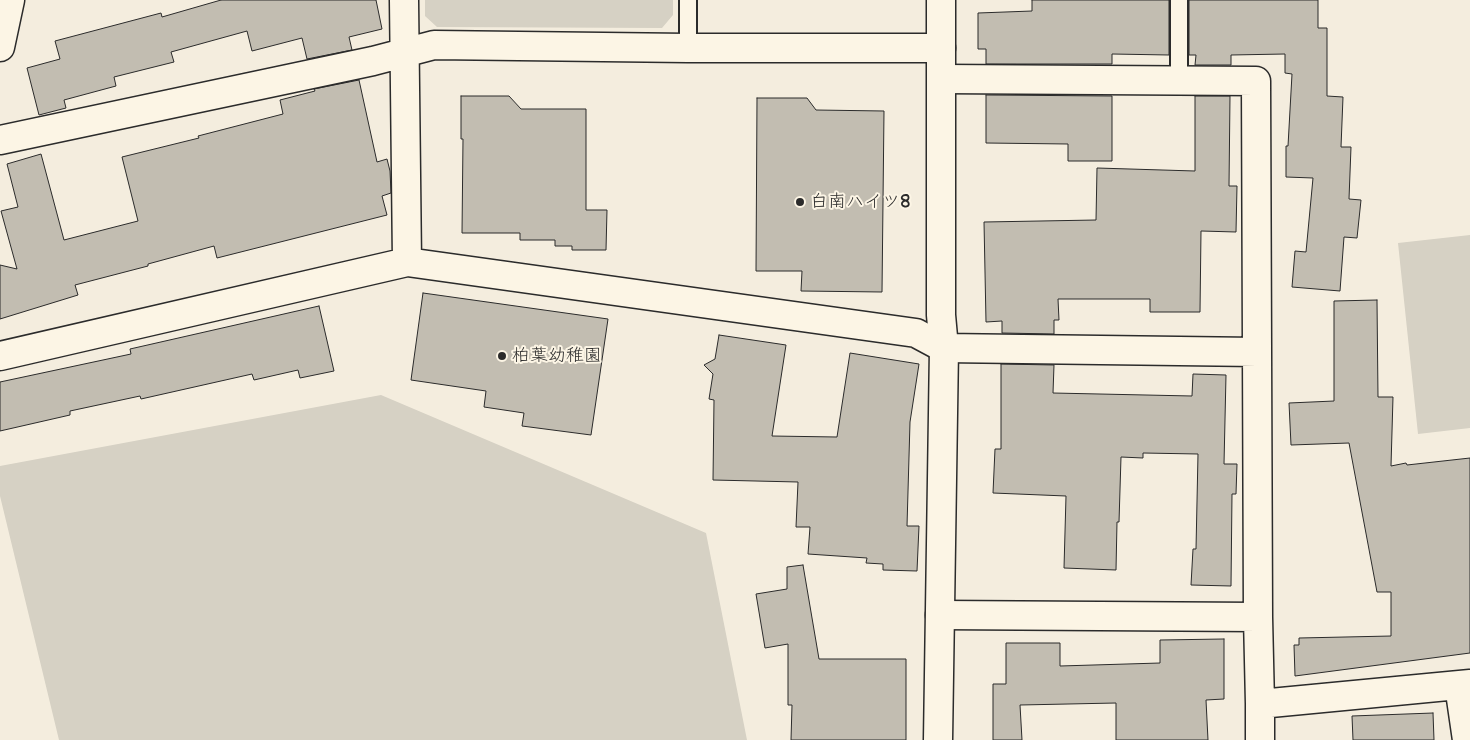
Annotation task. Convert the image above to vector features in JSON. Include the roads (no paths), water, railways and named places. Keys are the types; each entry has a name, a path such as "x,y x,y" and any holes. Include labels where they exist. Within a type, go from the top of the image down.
{"street":[{"path":"0,47 10,0"},
{"path":"404,0 406,262"},
{"path":"938,740 944,348 941,316 941,0"},
{"path":"0,140 373,61 434,45 941,48"},
{"path":"942,79 1256,81 1260,740"},
{"path":"0,356 406,262 916,333 944,348 1257,352"},
{"path":"940,615 1258,617"},
{"path":"1260,704 1464,684 1467,740"}],"lane":[{"path":"688,0 688,48"},
{"path":"1179,0 1179,80"}],"place":[{"name":"白南ハイツ8","path":"800,202"},
{"name":"柏葉幼稚園","path":"502,356"}]}
